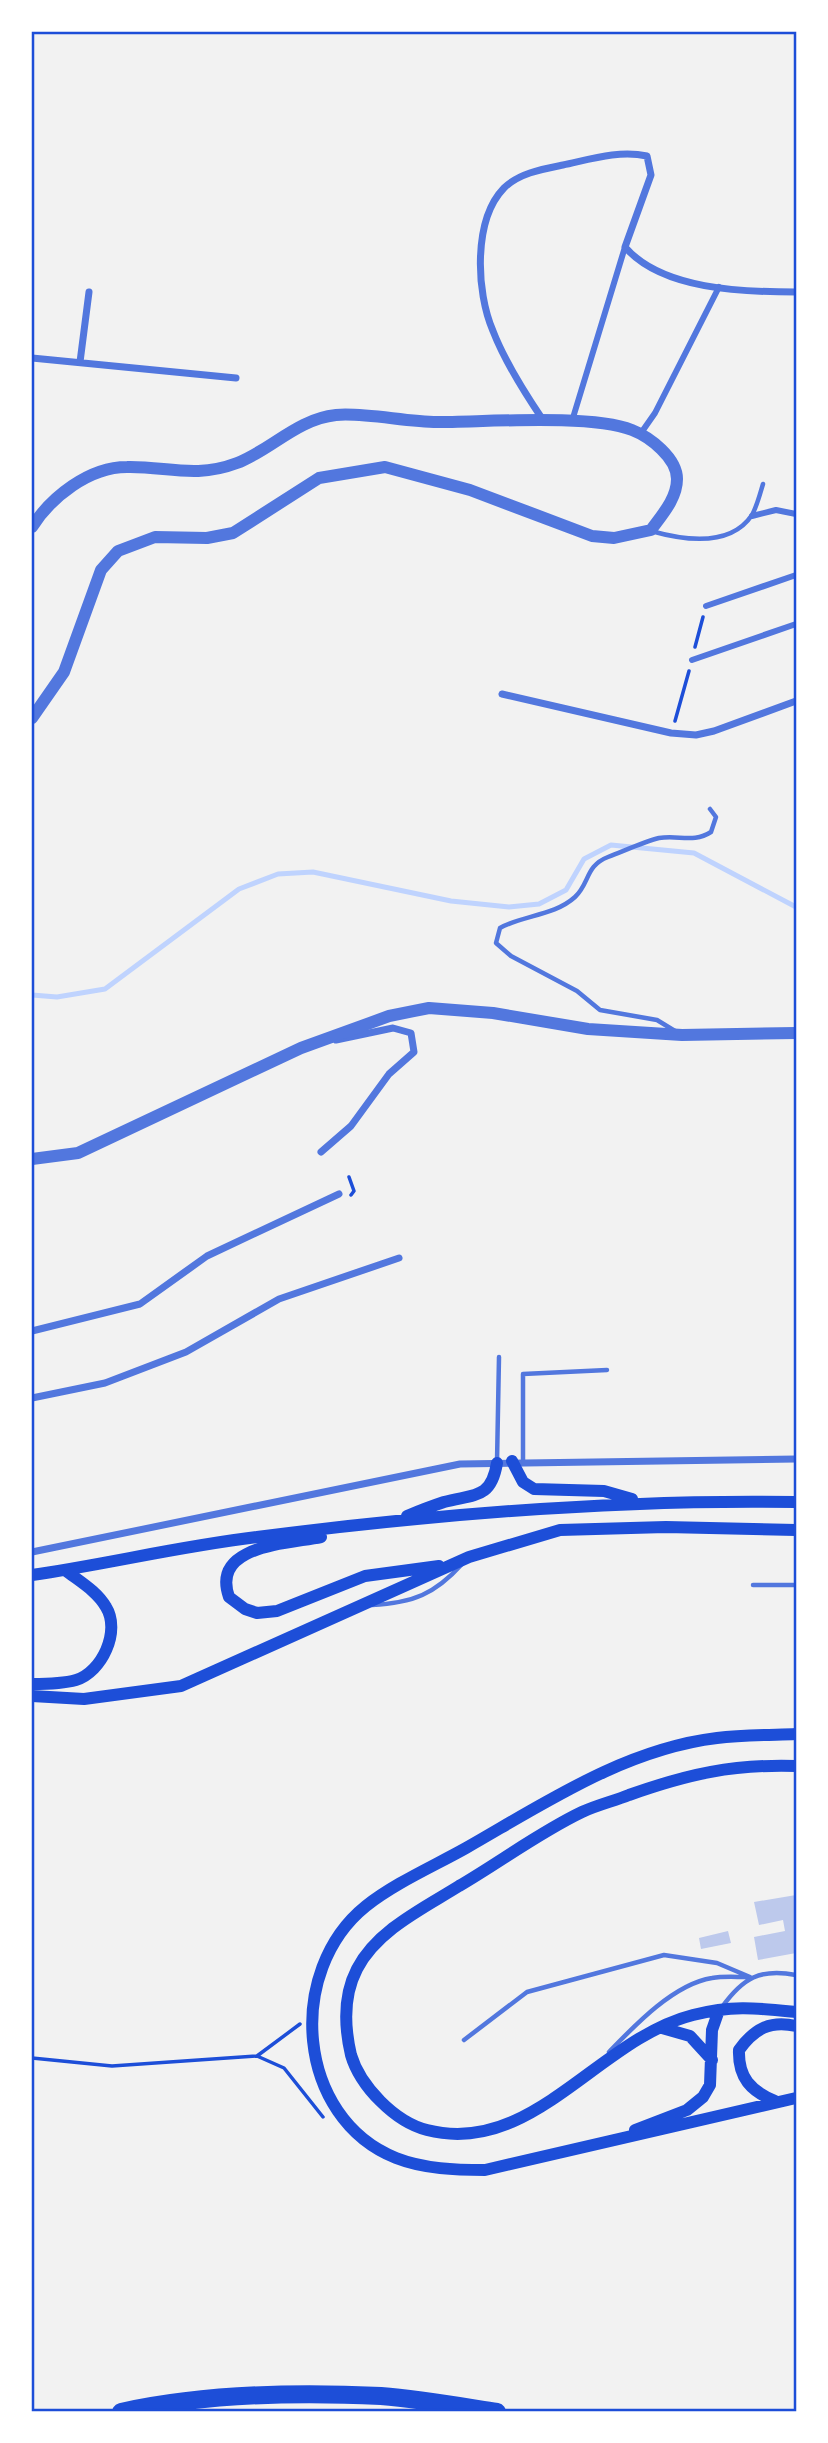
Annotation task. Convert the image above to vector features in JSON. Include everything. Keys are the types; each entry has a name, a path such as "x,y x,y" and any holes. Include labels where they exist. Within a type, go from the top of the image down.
{"highway":[{"path":"121,2412 144,2406 277,2395 383,2396 497,2412"}],"main road":[{"path":"518,1461 523,1482 534,1489 604,1491 642,1503"},
{"path":"453,1564 365,1576 277,1611 257,1613 245,1609 229,1597 225,1577 229,1567 244,1553 387,1523 446,1502 478,1496 488,1487 497,1463"},
{"path":"32,1575 254,1537 387,1523 642,1503 796,1502"},
{"path":"32,1696 84,1699 181,1686 469,1557 560,1530 666,1527 796,1530"},
{"path":"32,1684 77,1680 90,1671 108,1647 112,1628 107,1608 93,1591 65,1570"},
{"path":"796,1734 715,1738 670,1749 593,1775 416,1876 365,1906 340,1935 324,1962 310,2017 314,2056 324,2088 341,2115 363,2138 395,2158 455,2170 485,2170 796,2098"},
{"path":"796,1766 711,1770 583,1811 402,1920 358,1966 348,1990 345,2018 354,2063 380,2100 401,2118 423,2129 469,2135 495,2130 558,2095 628,2044 691,2015 748,2006 796,2012"},
{"path":"616,2140 696,2104 710,2085 712,2030 719,2010"},
{"path":"775,2101 755,2092 747,2083 739,2061 739,2050 760,2028 794,2023"},
{"path":"663,2028 690,2036 712,2060"}],"street":[{"path":"544,422 492,329 482,285 480,250 489,209 505,187 533,171 629,152 647,156 651,175 625,247 572,423"},
{"path":"625,247 639,263 662,275 753,292 796,292"},
{"path":"640,434 655,413 719,287"},
{"path":"80,362 89,292"},
{"path":"32,358 236,378"},
{"path":"32,527 44,508 86,477 125,466 186,473 237,463 301,426 337,415 416,422 544,422 618,427 640,434 666,455 677,479 669,505 651,530 614,538 592,536 470,490 385,467 319,478 258,520 233,533 206,538 155,537 118,551 101,570 64,672 32,718"},
{"path":"751,516 776,510 796,514"},
{"path":"706,606 796,575"},
{"path":"692,660 796,624"},
{"path":"502,694 671,733 696,735 796,701"},
{"path":"32,1159 78,1153 301,1048 389,1016 429,1008 493,1013 588,1029 682,1035 796,1033"},
{"path":"301,1048 393,1028 411,1033 414,1052 389,1074 351,1126 321,1152"},
{"path":"32,1331 139,1304 207,1256 339,1194"},
{"path":"32,1398 105,1383 186,1352 279,1299 399,1258"},
{"path":"32,1552 181,1524 394,1476 460,1464 796,1458"}],"lane":[{"path":"651,530 682,540 709,539 732,532 751,516 763,484"},
{"path":"682,1035 657,1020 600,1010 577,991 511,956 496,943 500,928 513,920 544,914 576,897 594,864 660,838 700,839 711,832 716,817 710,809"},
{"path":"497,1463 499,1357"},
{"path":"518,1461 523,1374 607,1370"},
{"path":"358,1606 402,1603 442,1587 469,1557"},
{"path":"754,1585 796,1585"},
{"path":"464,2039 527,1992 664,1955 717,1963 750,1977"},
{"path":"598,2064 636,2024 665,2000 710,1978 750,1977 779,1972 796,1975"},
{"path":"719,2010 750,1977"}],"path":[{"path":"349,1177 354,1191"},
{"path":"257,2056 310,2017"},
{"path":"32,2058 112,2066 257,2056 284,2067 330,2126"}],"building":[{"path":"796,1895 796,1953 758,1960 754,1937 785,1931 783,1920 759,1925 754,1902"},
{"path":"728,1931 731,1943 701,1949 699,1938"}],"waterway":[{"path":"32,995 57,997 105,989 239,889 278,874 313,872 451,901 509,907 539,904 566,890 584,859 611,845 694,853 796,907"}]}
